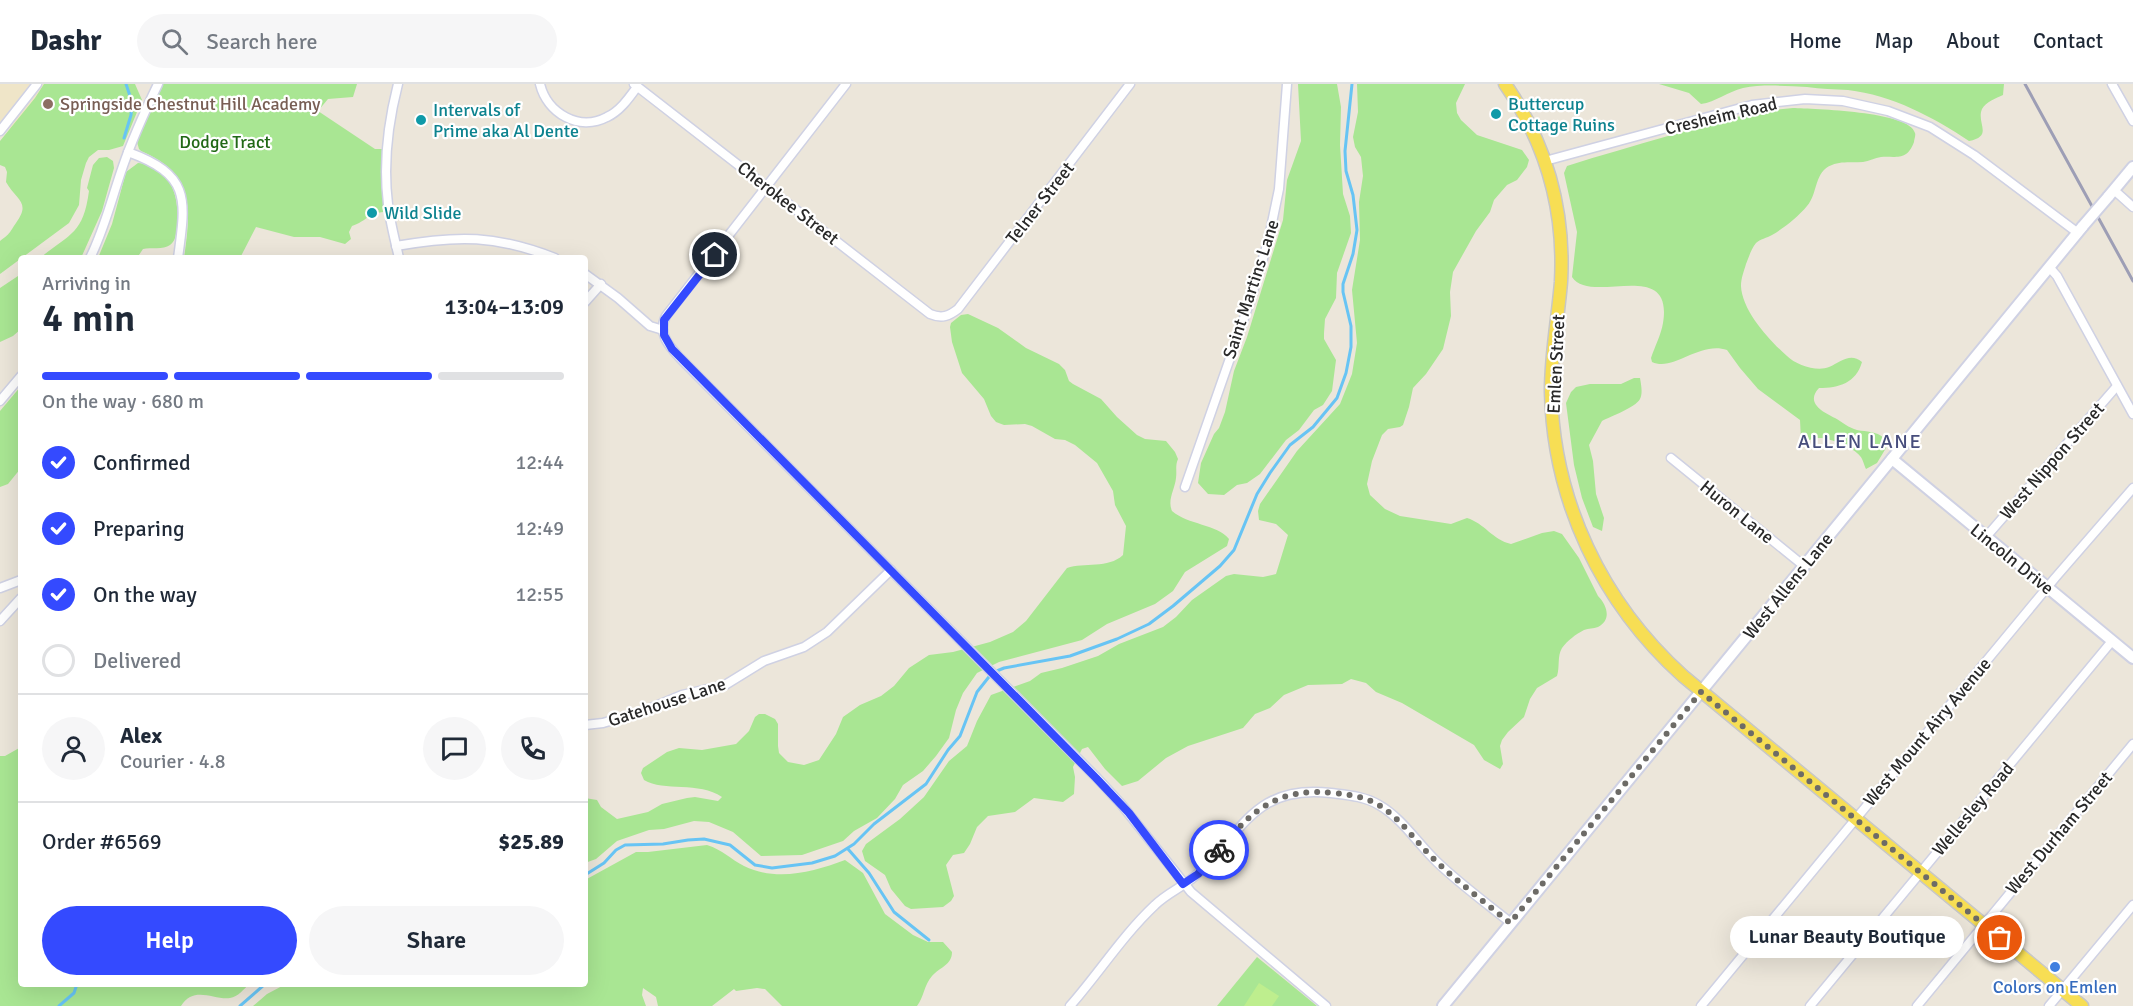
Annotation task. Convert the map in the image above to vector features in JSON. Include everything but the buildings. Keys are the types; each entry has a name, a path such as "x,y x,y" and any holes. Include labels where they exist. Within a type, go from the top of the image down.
{"main road":[{"name":"Emlen Street","path":"1505,84 1529,124 1545,161 1556,199 1561,238 1561,284 1551,392 1555,439 1565,489 1588,550 1617,601 1651,645 1701,692 2082,1006"}],"street":[{"path":"0,131 37,84"},
{"path":"91,255 106,224 141,118 158,84"},
{"path":"398,84 389,123 387,200 398,255"},
{"path":"540,84 545,98 558,114 568,119 588,122 607,118 614,113 622,106 636,85"},
{"path":"846,84 666,316 663,330 668,345 1096,778 1125,809 1183,884 1212,912 1326,1006"},
{"name":"Telner Street","path":"944,317 958,309 1130,84"},
{"name":"Saint Martins Lane","path":"1185,487 1250,301 1276,209 1281,173 1287,84"},
{"path":"2112,84 2133,122"},
{"name":"Cherokee Street","path":"636,85 930,314 944,317"},
{"name":"Cresheim Road","path":"1545,161 1752,105 1788,100 1842,101 1888,111 1930,127 2081,230"},
{"path":"128,152 166,170 177,185 183,210 178,255"},
{"name":"West Allens Lane","path":"1443,1006 2133,167"},
{"path":"2111,194 2133,207"},
{"path":"396,246 447,238 479,238 521,246 546,255"},
{"path":"2050,268 2057,276 2133,414"},
{"path":"588,276 601,284 640,319 650,326 663,330"},
{"path":"588,299 601,284"},
{"path":"0,401 18,380"},
{"name":"West Nippon Street","path":"1986,537 2117,386"},
{"name":"Huron Lane","path":"1671,458 1804,566"},
{"name":"Lincoln Drive","path":"1892,459 2133,658"},
{"name":"West Mount Airy Avenue","path":"1703,1005 2048,587 2133,488"},
{"name":"Gatehouse Lane","path":"588,725 603,723 646,710 682,695 725,685 772,658 804,647 827,632 891,570"},
{"path":"0,588 18,581"},
{"path":"0,621 18,601"},
{"name":"Wellesley Road","path":"1810,1006 2112,641"},
{"name":"West Durham Street","path":"1917,1006 2133,744"},
{"path":"1070,1006 1144,916 1170,891 1198,874 1247,818 1265,804 1301,792 1348,795 1371,801 1388,811 1437,862 1510,923"},
{"path":"2049,1006 2133,905"}],"shaded area":[{"name":"Springside Chestnut Hill Academy","path":"0,84 105,84 86,123 0,129"}],"green space":[{"path":"44,84 135,84 142,100 123,146 98,150 89,157 81,180 79,205 69,223 26,255 18,255 18,261 0,274 0,241 16,223 22,206 6,182 5,167 0,165 0,141"},
{"name":"Dodge Tract","path":"163,84 357,84 353,97 328,99 318,111 375,149 382,149 384,212 374,214 352,226 349,232 351,239 345,244 320,237 294,237 256,227 242,255 184,255 188,209 180,182 159,160 141,151 137,142"},
{"path":"1298,84 1337,84 1341,107 1340,145 1343,194 1350,216 1351,233 1337,273 1336,298 1325,319 1324,339 1336,360 1332,391 1323,405 1314,410 1299,430 1286,440 1260,474 1247,483 1237,485 1224,495 1208,494 1198,483 1201,463 1225,412 1234,371 1247,337 1283,220 1287,180 1301,141"},
{"path":"1357,84 1465,84 1456,103 1457,113 1461,120 1477,135 1522,150 1529,160 1527,167 1517,180 1507,185 1494,200 1490,212 1476,231 1453,272 1450,292 1451,316 1443,349 1413,388 1403,425 1388,429 1382,435 1372,461 1367,484 1370,495 1385,509 1400,516 1451,524 1467,518 1473,520 1499,539 1511,544 1542,533 1554,531 1562,534 1579,558 1604,604 1607,612 1605,620 1598,627 1586,629 1578,634 1562,648 1557,676 1537,688 1530,699 1524,717 1502,740 1500,746 1503,764 1500,769 1484,760 1474,745 1402,703 1376,692 1366,683 1351,679 1342,684 1308,685 1284,695 1270,708 1255,714 1243,728 1188,746 1166,758 1138,781 1122,786 1088,747 1082,749 1073,767 1074,794 1063,802 1034,798 1015,812 988,816 977,827 964,853 953,855 946,865 954,896 951,901 943,907 911,909 905,906 891,889 885,875 865,861 862,851 866,844 900,819 924,797 949,761 967,746 991,695 1030,681 1041,673 1098,656 1119,644 1163,627 1192,600 1226,576 1234,574 1263,577 1276,574 1288,535 1276,524 1259,520 1260,504 1297,451 1340,404 1352,374 1357,343 1352,290 1360,240 1359,202 1363,176 1361,157 1355,147 1353,137 1358,112"},
{"path":"1659,84 2004,84 2003,95 1989,102 1982,109 1983,132 1981,136 1969,141 1912,108 1880,97 1848,90 1758,86 1743,88 1701,104 1689,93"},
{"path":"1793,108 1879,116 1897,120 1909,126 1915,134 1914,142 1905,155 1881,157 1863,162 1839,163 1826,168 1819,177 1810,201 1803,210 1781,229 1756,243 1746,264 1741,286 1746,305 1765,334 1791,359 1801,365 1819,369 1849,358 1862,362 1856,375 1846,383 1819,388 1814,398 1821,410 1848,426 1875,433 1884,438 1886,448 1877,463 1866,469 1860,456 1842,444 1820,438 1801,440 1800,420 1758,389 1727,350 1707,349 1669,363 1652,362 1651,358 1663,323 1663,303 1656,292 1644,287 1582,285 1572,277 1577,232 1564,173 1567,166 1730,119"},
{"path":"107,157 113,161 114,168 102,211 82,255 44,255 79,225 86,205 89,191 87,188 93,165 99,158"},
{"path":"138,163 150,165 166,177 177,205 175,239 167,247 143,249 139,255 99,255 112,224 126,172"},
{"path":"18,276 18,332 0,342 0,288"},
{"path":"968,314 998,328 1026,348 1059,364 1065,370 1069,381 1101,399 1137,435 1145,439 1166,441 1178,459 1171,499 1172,511 1224,534 1229,539 1227,546 1185,572 1173,591 1155,604 1107,624 1082,640 999,662 977,673 963,693 949,738 936,756 923,771 903,785 895,799 877,818 854,831 843,841 802,855 761,856 733,832 709,822 694,821 664,829 649,830 617,841 596,859 588,862 588,798 597,800 601,807 617,819 648,812 662,804 687,798 718,801 722,797 703,789 652,784 644,780 641,773 643,768 667,752 679,748 702,750 736,744 749,731 755,717 765,714 775,719 778,724 779,753 788,762 804,765 819,760 836,734 843,717 860,705 881,696 894,686 909,668 929,655 953,652 990,642 1013,632 1026,621 1067,568 1103,564 1123,555 1126,526 1115,505 1113,491 1097,463 1065,440 1055,439 1025,424 1004,425 996,422 991,416 984,399 962,373 952,342 951,323 961,315"},
{"path":"1634,378 1640,378 1642,391 1640,399 1628,409 1602,421 1589,445 1596,494 1604,518 1602,531 1593,527 1582,498 1574,465 1566,403 1576,387 1590,384 1621,384"},
{"path":"18,390 18,472 8,484 0,487 0,411"},
{"path":"18,749 18,987 246,987 230,998 192,996 181,1006 0,1006 0,756 5,756"},
{"path":"707,845 718,849 744,866 769,874 795,874 845,860 863,873 885,914 913,935 928,942 943,942 952,952 950,960 929,980 917,1006 782,1006 765,989 757,988 736,991 734,989 712,1006 658,1006 656,997 643,988 642,995 646,1006 253,1006 267,994 280,987 588,987 588,878 636,852"},
{"path":"1257,957 1317,1006 1217,1006"},
{"path":"1259,983 1279,996 1272,1006 1244,1006"}],"waterway":[{"path":"124,138 131,115 132,102 126,84"},
{"path":"588,873 625,845 663,844 688,840 704,839 730,845 755,865 772,868 812,863 835,856 854,844 874,824 926,784 960,736 977,692 992,673 1004,668 1070,656 1117,639 1149,624 1220,566 1234,550 1257,494 1270,473 1290,445 1313,427 1337,398 1346,373 1351,347 1351,326 1343,284 1353,254 1357,230 1353,195 1346,171 1345,151 1352,84"},
{"path":"848,849 869,873 894,912 929,940"},
{"path":"59,1006 74,993 76,987"},
{"path":"240,1006 262,987"}],"railway":[{"path":"2025,84 2133,281"}],"way so far":[{"path":"1219,850 1247,818 1275,799 1311,792 1364,798 1388,811 1437,862 1510,923 1701,692 2000,938"}],"place":[{"name":"Springside Chestnut Hill Academy","path":"48,104"},
{"name":"Buttercup Cottage Ruins","path":"1496,114"},
{"name":"Intervals of Prime aka Al Dente","path":"421,120"},
{"name":"Wild Slide","path":"372,213"},
{"name":"Lunar Beauty Boutique","path":"2000,938"},
{"name":"Colors on Emlen","path":"2055,967"}],"district":[{"name":"ALLEN LANE","path":"1860,441"}],"route":[{"path":"715,255 664,320 664,335 668,345 1121,804 1183,884 1198,874 1219,850"}]}
